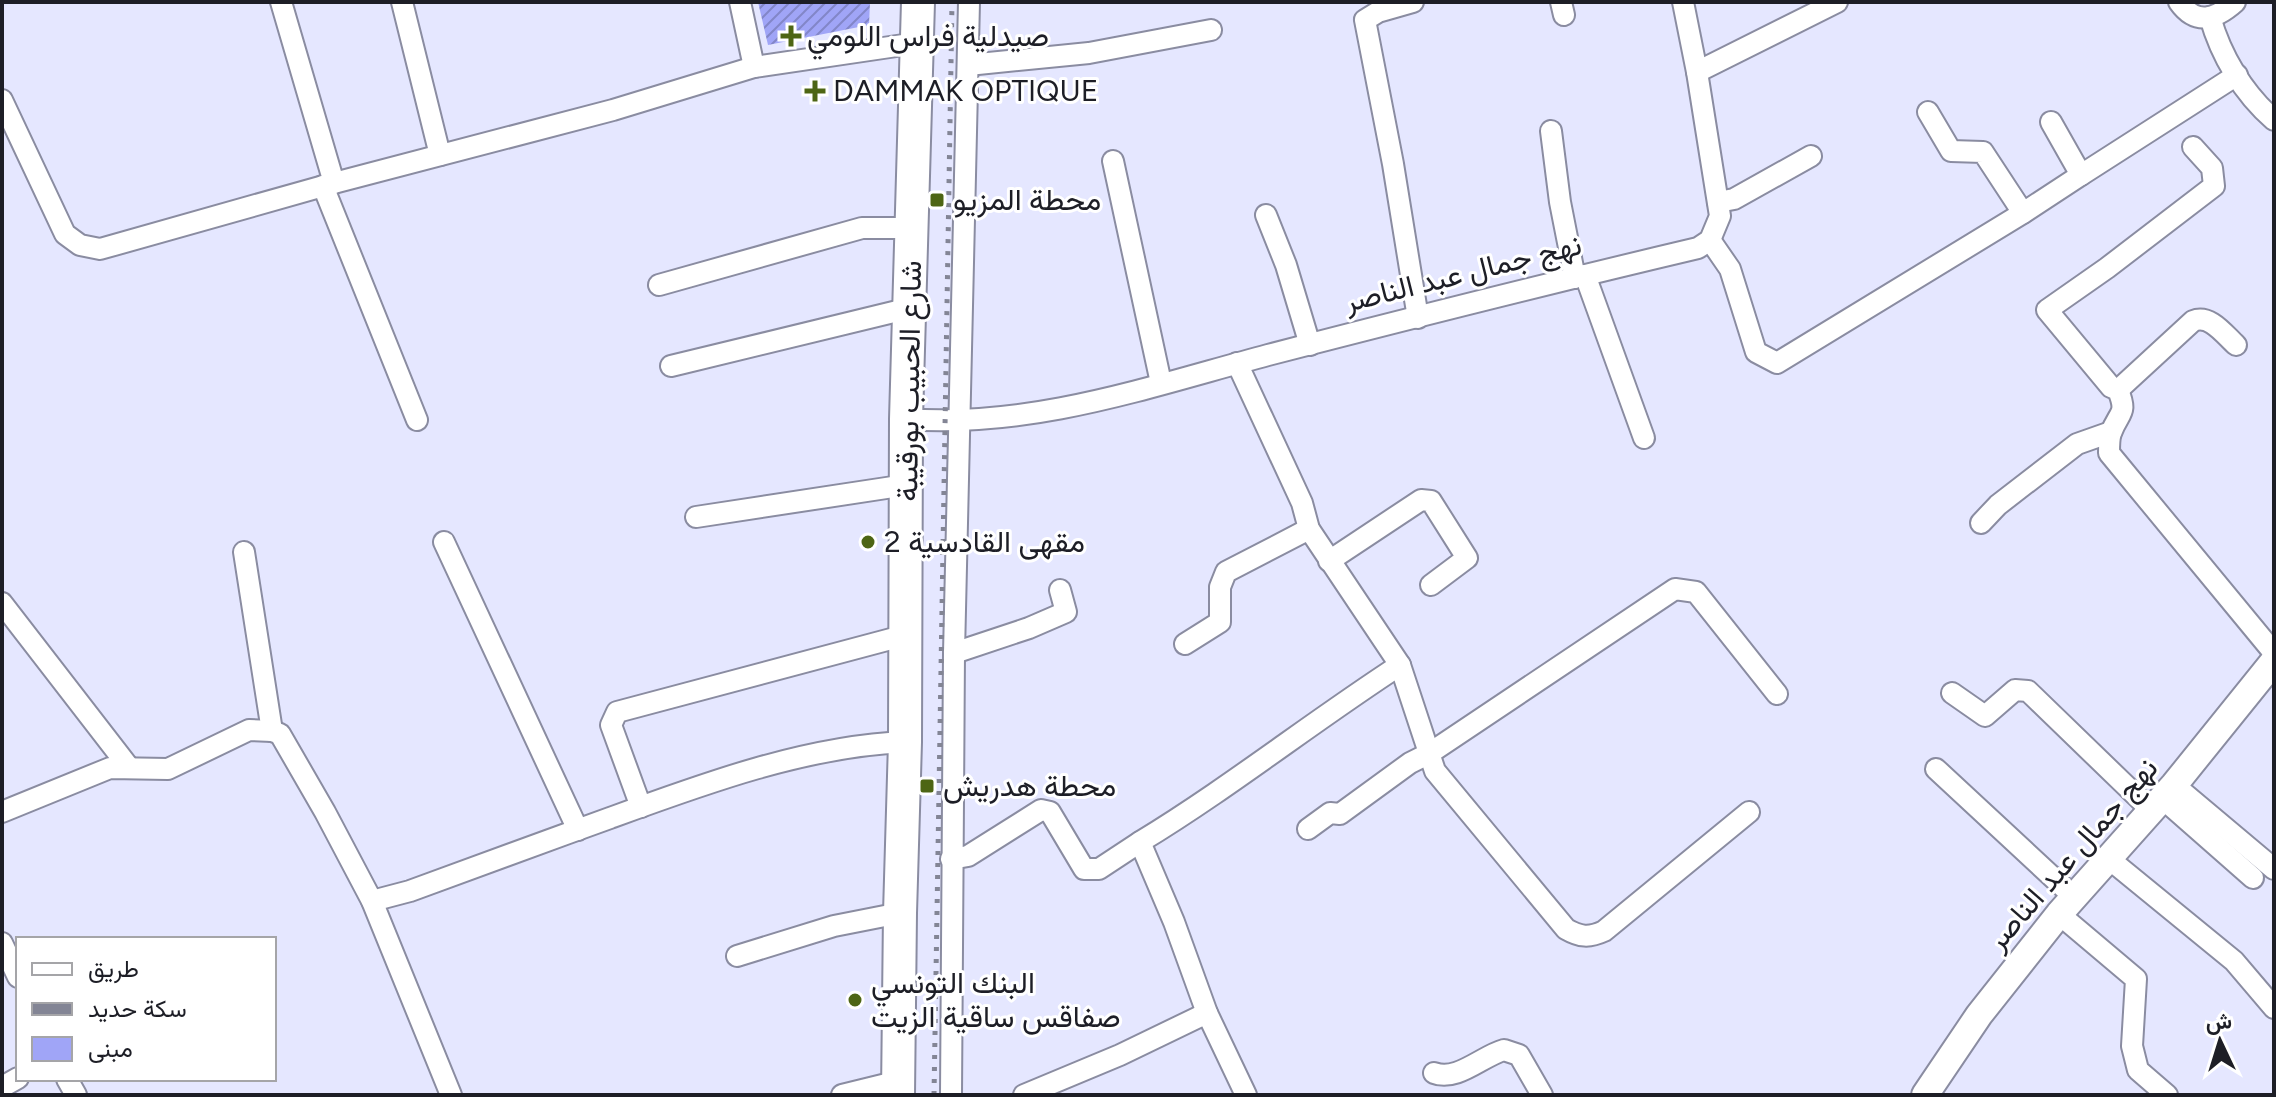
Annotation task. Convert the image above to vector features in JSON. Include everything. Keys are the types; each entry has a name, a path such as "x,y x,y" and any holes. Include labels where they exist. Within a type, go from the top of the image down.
{"main road":[{"name":"شارع الحبيب بورقيبة","path":"899,1088 906,419 918,2"}],"street":[{"path":"281,2 329,185 417,420"},
{"path":"402,2 440,155"},
{"path":"740,2 754,67"},
{"path":"951,1095 954,653 969,2"},
{"path":"1413,2 1378,12 1365,20 1418,318"},
{"path":"1683,2 1720,216 1710,240 1730,269 1756,352 1777,363 2023,213 2237,75"},
{"path":"1697,72 1837,2"},
{"path":"2179,2 2195,16 2210,17 2221,15 2235,2"},
{"path":"2210,17 2219,47 2259,105 2274,120"},
{"path":"968,65 1089,53 1211,30"},
{"path":"2,100 65,234 80,245 100,249 613,110 754,67 917,43"},
{"path":"1928,112 1951,151 1983,152 2023,213"},
{"path":"2051,122 2081,175"},
{"path":"1551,131 1560,202 1580,276 1644,438"},
{"path":"2193,147 2212,168 2214,186 2047,310 2111,387 2118,390 2124,404 2123,415 2111,432 2109,453 2271,669"},
{"path":"1718,202 1734,199 1811,156"},
{"path":"1113,161 1161,383"},
{"path":"1266,215 1286,265 1310,345"},
{"path":"659,285 862,228 913,228"},
{"name":"نهج جمال عبد الناصر","path":"906,419 959,422 1070,408 1698,248 1710,240"},
{"path":"671,366 910,308"},
{"path":"2118,390 2200,318 2208,320 2236,345"},
{"path":"1237,363 1302,503 1309,529 1400,665 1435,771 1566,929 1579,936 1593,936 1604,931 1749,812"},
{"path":"1981,523 1998,505 2077,444 2111,432"},
{"path":"696,517 906,485"},
{"path":"1329,561 1421,500 1431,501 1467,558 1431,585"},
{"path":"1185,644 1220,622 1220,587 1226,572 1309,529"},
{"path":"444,542 578,830"},
{"path":"244,552 272,731"},
{"path":"1308,829 1330,813 1340,814 1410,763 1430,753 1675,589 1696,592 1777,694"},
{"path":"954,653 1066,612 1060,590"},
{"path":"2,603 128,766"},
{"path":"641,807 611,725 617,712 906,635"},
{"path":"951,859 968,856 1041,810 1050,812 1084,869 1099,869 1198,806 1331,710 1400,665"},
{"name":"نهج جمال عبد الناصر","path":"1925,1095 1979,1015 2067,905 2271,669"},
{"path":"1952,693 1985,716 2015,690 2028,691 2162,798 2253,878"},
{"path":"2,812 98,771 128,766 168,769 249,730 280,734 372,901 451,1095"},
{"path":"372,901 410,891 641,807 761,768 865,744 905,742"},
{"path":"1936,769 2136,979 2132,1046 2138,1070 2167,1095"},
{"path":"2162,798 2274,869"},
{"path":"1140,842 1174,922 1207,1013 1246,1095"},
{"path":"2108,858 2234,961 2274,1008"},
{"path":"737,956 834,926 900,913"},
{"path":"2,943 16,973"},
{"path":"1024,1095 1120,1055 1207,1013"},
{"path":"1434,1073 1440,1076 1456,1073 1504,1050 1519,1055 1542,1095"},
{"path":"842,1095 899,1088"}],"building":[{"path":"758,2 870,2 869,25 768,45"}],"railway":[{"path":"934,1095 952,2"}],"place":[{"name":"صيدلية فراس اللومي","path":"791,36"},
{"name":"DAMMAK OPTIQUE","path":"815,91"},
{"name":"محطة المزيو","path":"937,200"},
{"name":"مقهى القادسية 2","path":"868,542"},
{"name":"محطة هدريش","path":"927,786"},
{"name":"البنك التونسي صفاقس ساقية الزيت","path":"855,1000"}]}
